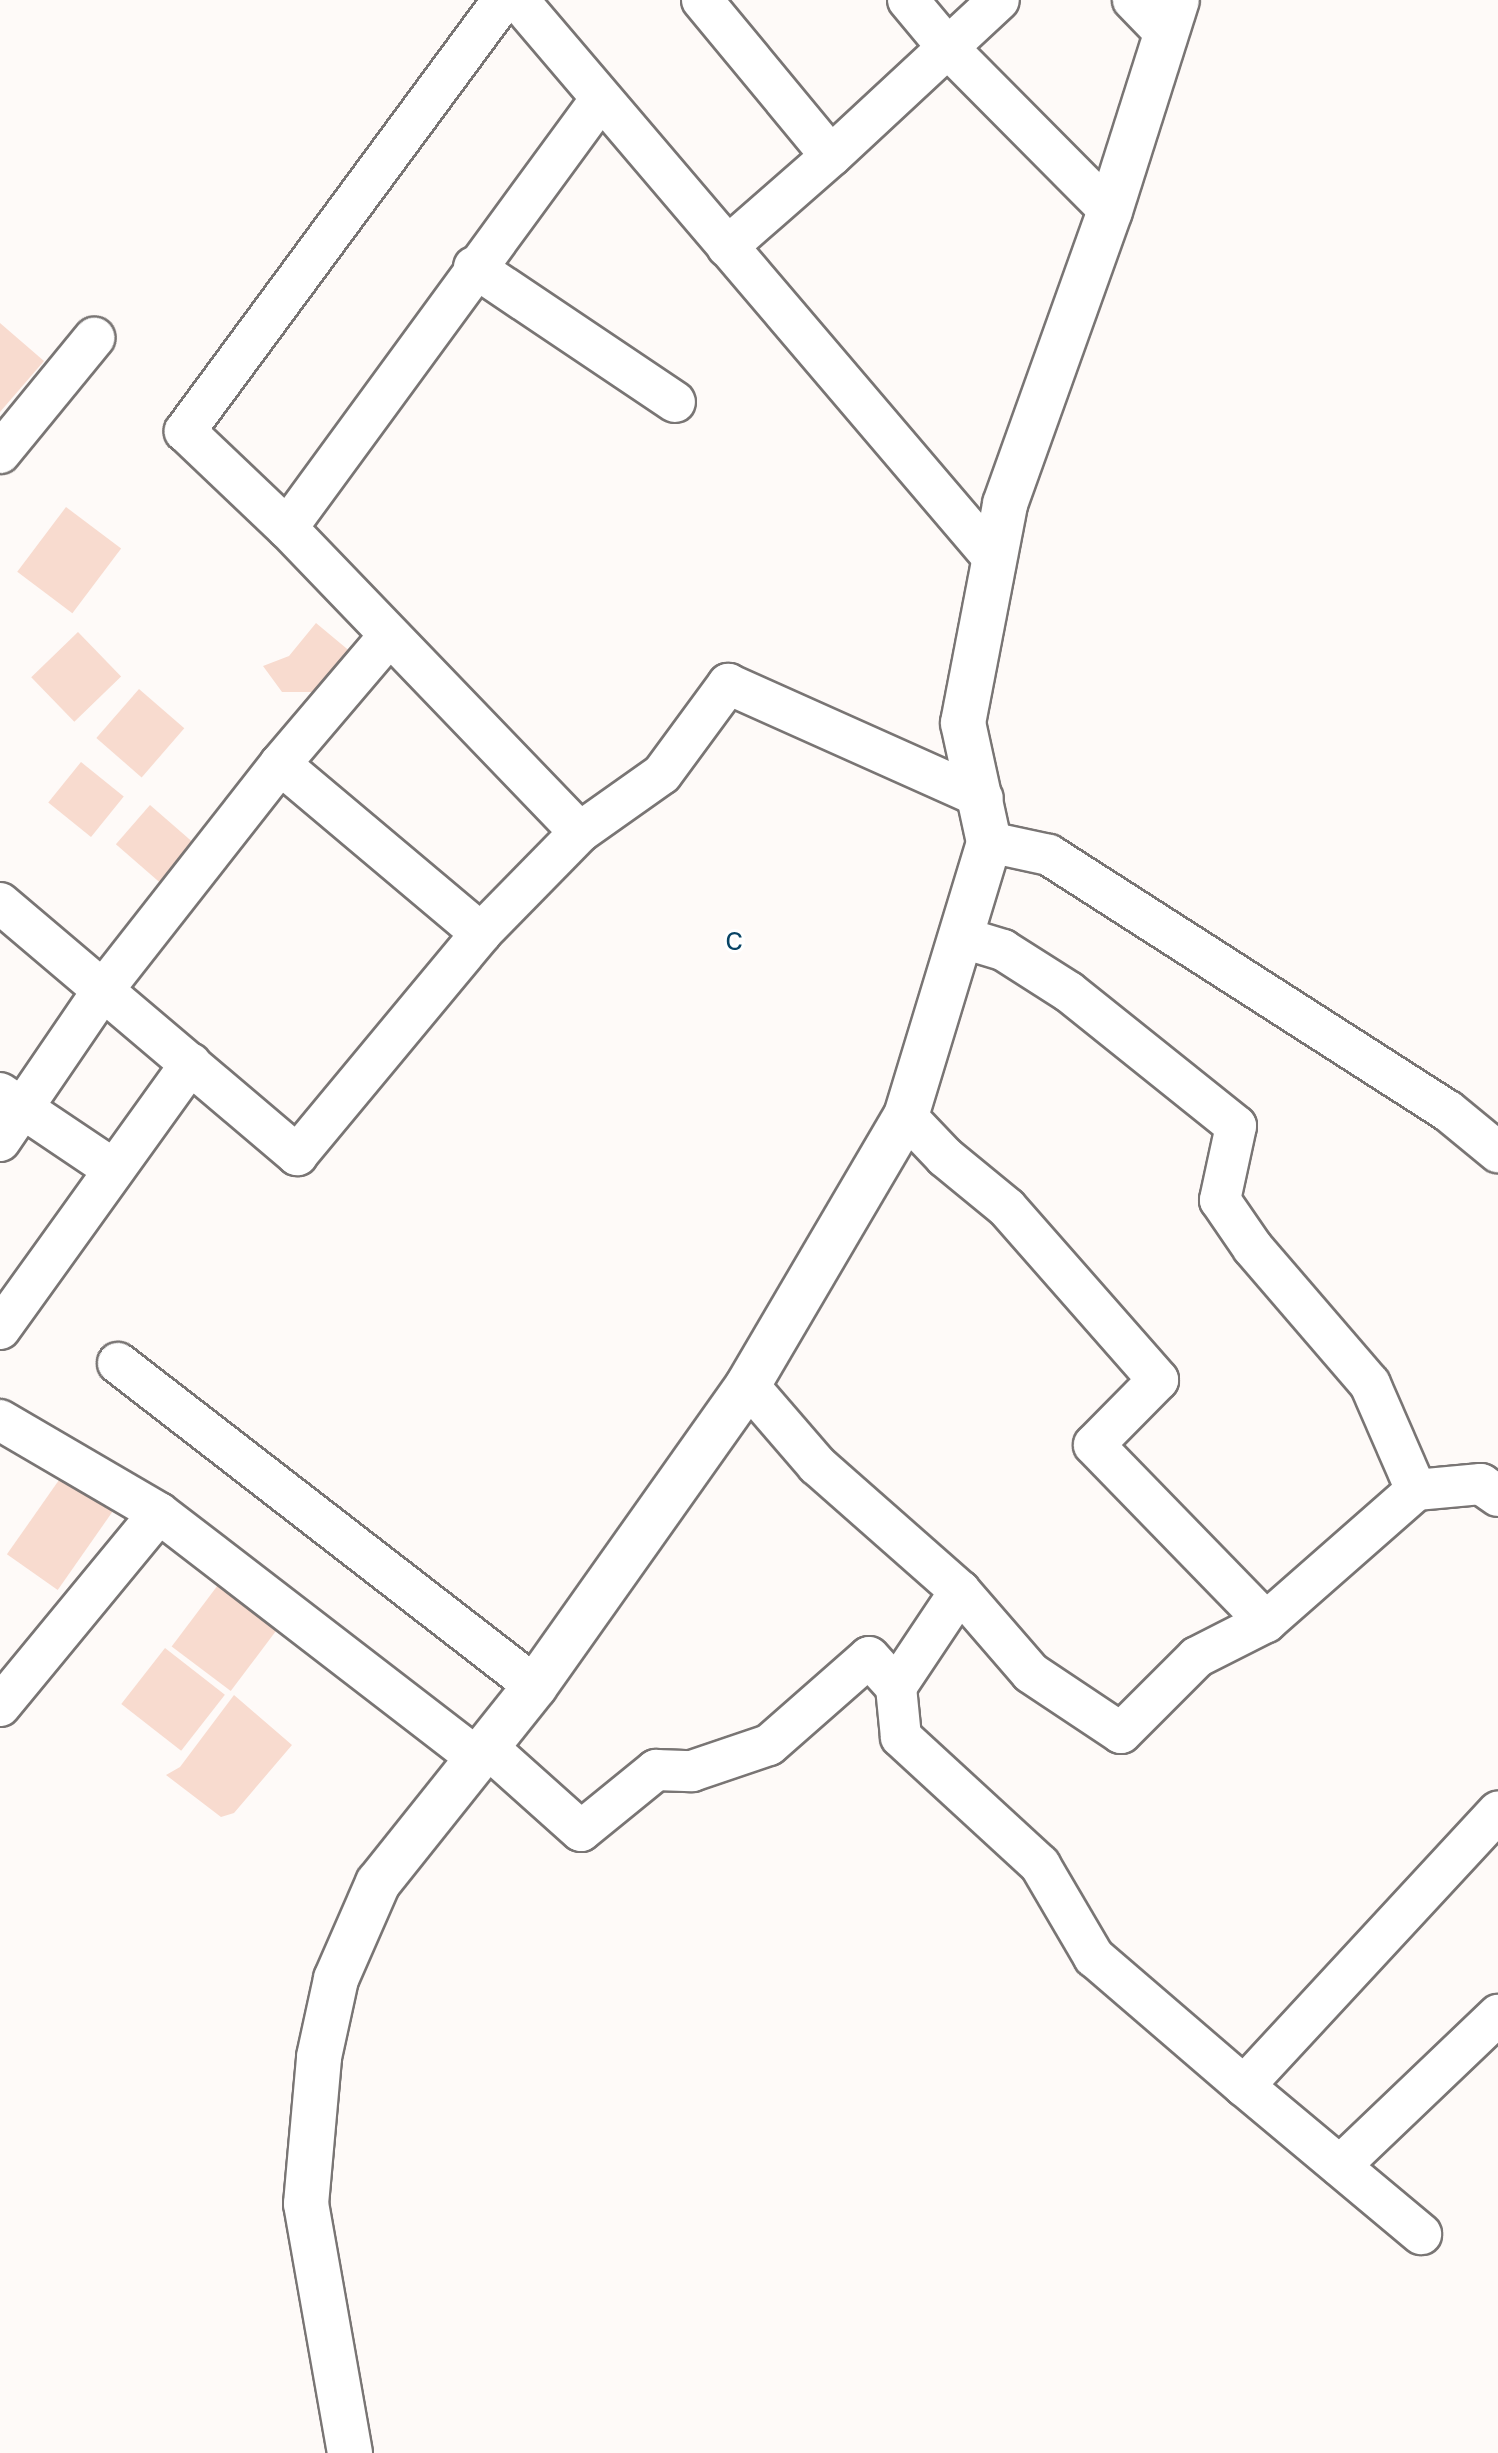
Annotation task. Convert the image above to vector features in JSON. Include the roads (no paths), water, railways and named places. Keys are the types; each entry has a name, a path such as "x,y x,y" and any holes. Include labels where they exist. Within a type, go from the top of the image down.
{"street":[{"path":"503,0 185,431 287,528 580,832"},
{"path":"518,0 600,100 995,560"},
{"path":"702,0 831,156"},
{"path":"908,0 949,49 1110,211"},
{"path":"727,247 949,49 999,0"},
{"path":"350,2453 306,2204 319,2057 336,1979 378,1883 535,1686 748,1385 906,1116 989,842 983,798 963,723 1005,504 1110,211 1171,17 1133,0"},
{"path":"287,528 474,267 600,100"},
{"path":"474,267 675,402"},
{"path":"0,453 94,338"},
{"path":"0,1141 11,1100 103,990 280,764 389,636"},
{"path":"0,903 297,1155 481,933 580,832 662,774 728,684 983,798"},
{"path":"280,764 481,933"},
{"path":"989,842 1049,855 1448,1111 1498,1152"},
{"path":"960,937 1003,950 1069,992 1236,1126 1220,1200 1253,1248 1370,1384 1416,1490"},
{"path":"0,1329 191,1063"},
{"path":"11,1100 113,1169"},
{"path":"906,1116 945,1157 1007,1208 1158,1380 1094,1445 1266,1622"},
{"path":"118,1363 535,1686"},
{"path":"748,1385 817,1465 960,1591 1031,1673 1121,1733 1197,1657 1266,1622 1416,1490 1481,1484 1498,1496"},
{"path":"0,1420 159,1513 482,1752 581,1831 656,1770 692,1771 769,1745 869,1657 896,1687 901,1737 1040,1865 1094,1957 1421,2234"},
{"path":"0,1706 159,1513"},
{"path":"896,1687 960,1591"},
{"path":"1244,2086 1498,1812"},
{"path":"1340,2166 1498,2015"}],"district":[{"name":"C","path":"735,941"}]}
